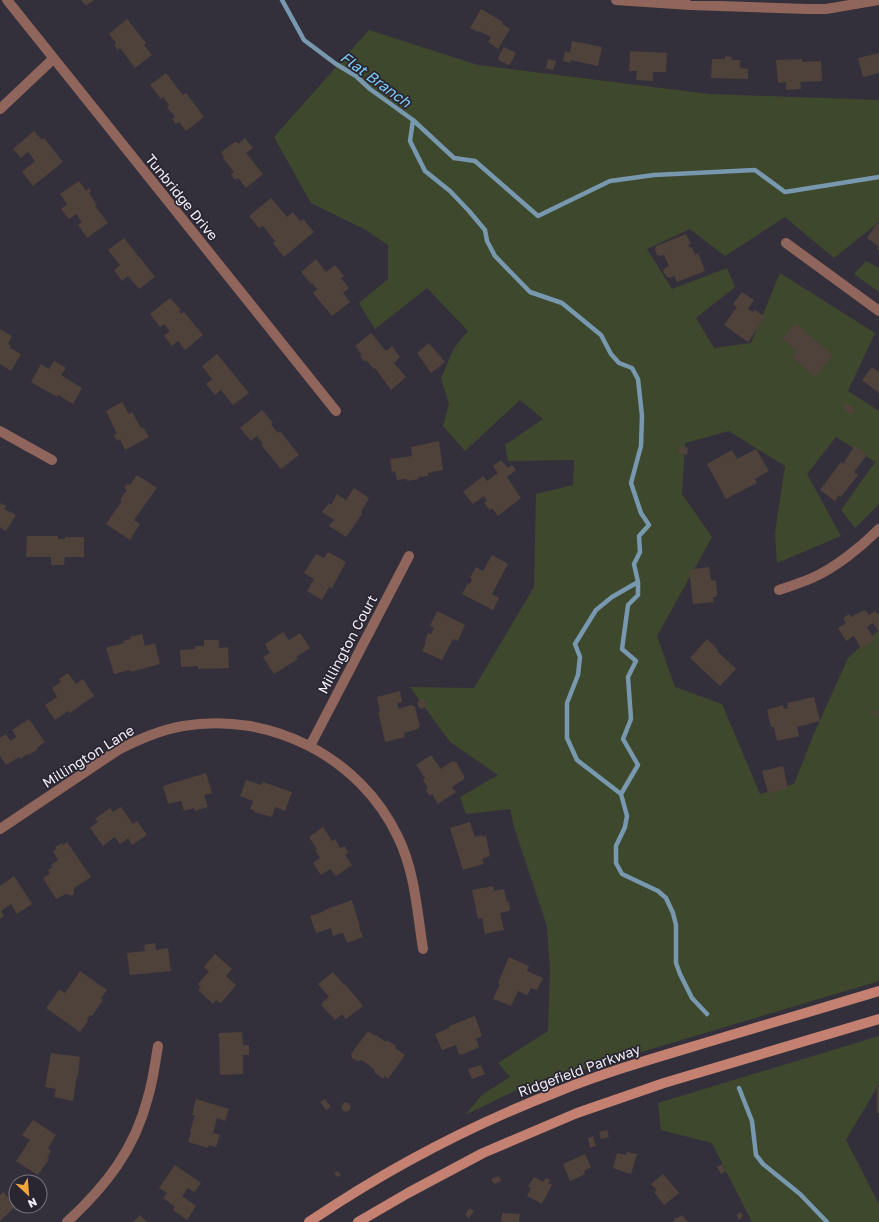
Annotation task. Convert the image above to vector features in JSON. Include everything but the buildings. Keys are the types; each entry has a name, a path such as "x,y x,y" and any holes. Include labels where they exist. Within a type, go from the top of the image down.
{"main road":[{"name":"Ridgefield Parkway","path":"309,1222 364,1187 410,1161 472,1129 559,1090 664,1055 879,991"},
{"path":"358,1222 408,1192 483,1153 577,1112 664,1083 879,1020"}],"street":[{"name":"Tunbridge Drive","path":"7,0 336,411"},
{"path":"616,0 690,5 781,4 826,9 879,0"},
{"path":"0,109 53,59"},
{"path":"786,243 879,311"},
{"path":"0,431 52,460"},
{"path":"779,590 824,572 856,549 879,529"},
{"name":"Millington Court","path":"310,746 409,556"},
{"name":"Millington Lane","path":"0,829 118,750 160,732 183,726 211,723 236,724 273,730 310,746 336,762 370,792 398,837 411,874 423,949"},
{"path":"67,1222 105,1183 122,1159 135,1135 149,1097 158,1046"}],"green space":[{"path":"369,30 478,65 709,94 879,100 879,222 834,258 785,217 725,256 690,229 647,249 672,289 727,268 735,287 696,318 714,348 751,343 780,273 875,333 848,391 879,411 879,504 855,528 841,510 875,462 836,437 807,474 841,536 777,563 775,533 785,466 729,431 685,443 682,494 712,537 657,636 675,687 722,704 760,794 794,784 813,736 848,658 879,630 879,981 521,1088 465,1115 483,1094 510,1077 498,1063 548,1031 550,970 547,926 514,827 510,809 466,814 460,797 498,775 450,742 410,687 474,688 534,587 536,494 573,485 574,460 508,461 505,445 543,419 520,400 465,451 443,426 449,404 441,378 454,348 468,331 427,288 375,329 359,303 388,279 388,245 364,229 311,203 274,137"},
{"path":"866,261 879,268 879,292 854,274"},
{"path":"879,1036 879,1084 846,1140 879,1204 879,1222 752,1222 712,1143 661,1130 658,1103"}],"waterway":[{"name":"Flat Branch","path":"282,0 304,40 336,64 356,76 370,89 413,120 410,141 425,171 450,191 485,230 487,241 495,256 530,292 562,303 601,335 611,354 619,363 632,368 638,379 642,416 641,446 631,483 641,513 649,525 639,536 640,552 634,564 638,582 612,597 596,610 575,644 580,657 578,675 567,703 567,738 577,760 621,794 627,816 625,827 616,846 616,863 622,874 658,891 666,898 673,913 676,925 676,963 692,998 707,1014"},
{"path":"413,120 454,158 475,161 538,216 610,181 654,175 755,170 785,192 879,177"},
{"path":"621,794 638,765 623,739 631,719 628,677 636,661 622,649 628,605 638,595 638,582"},
{"name":"Flat Branch","path":"739,1088 752,1121 756,1155 763,1164 800,1194 827,1222"}]}
